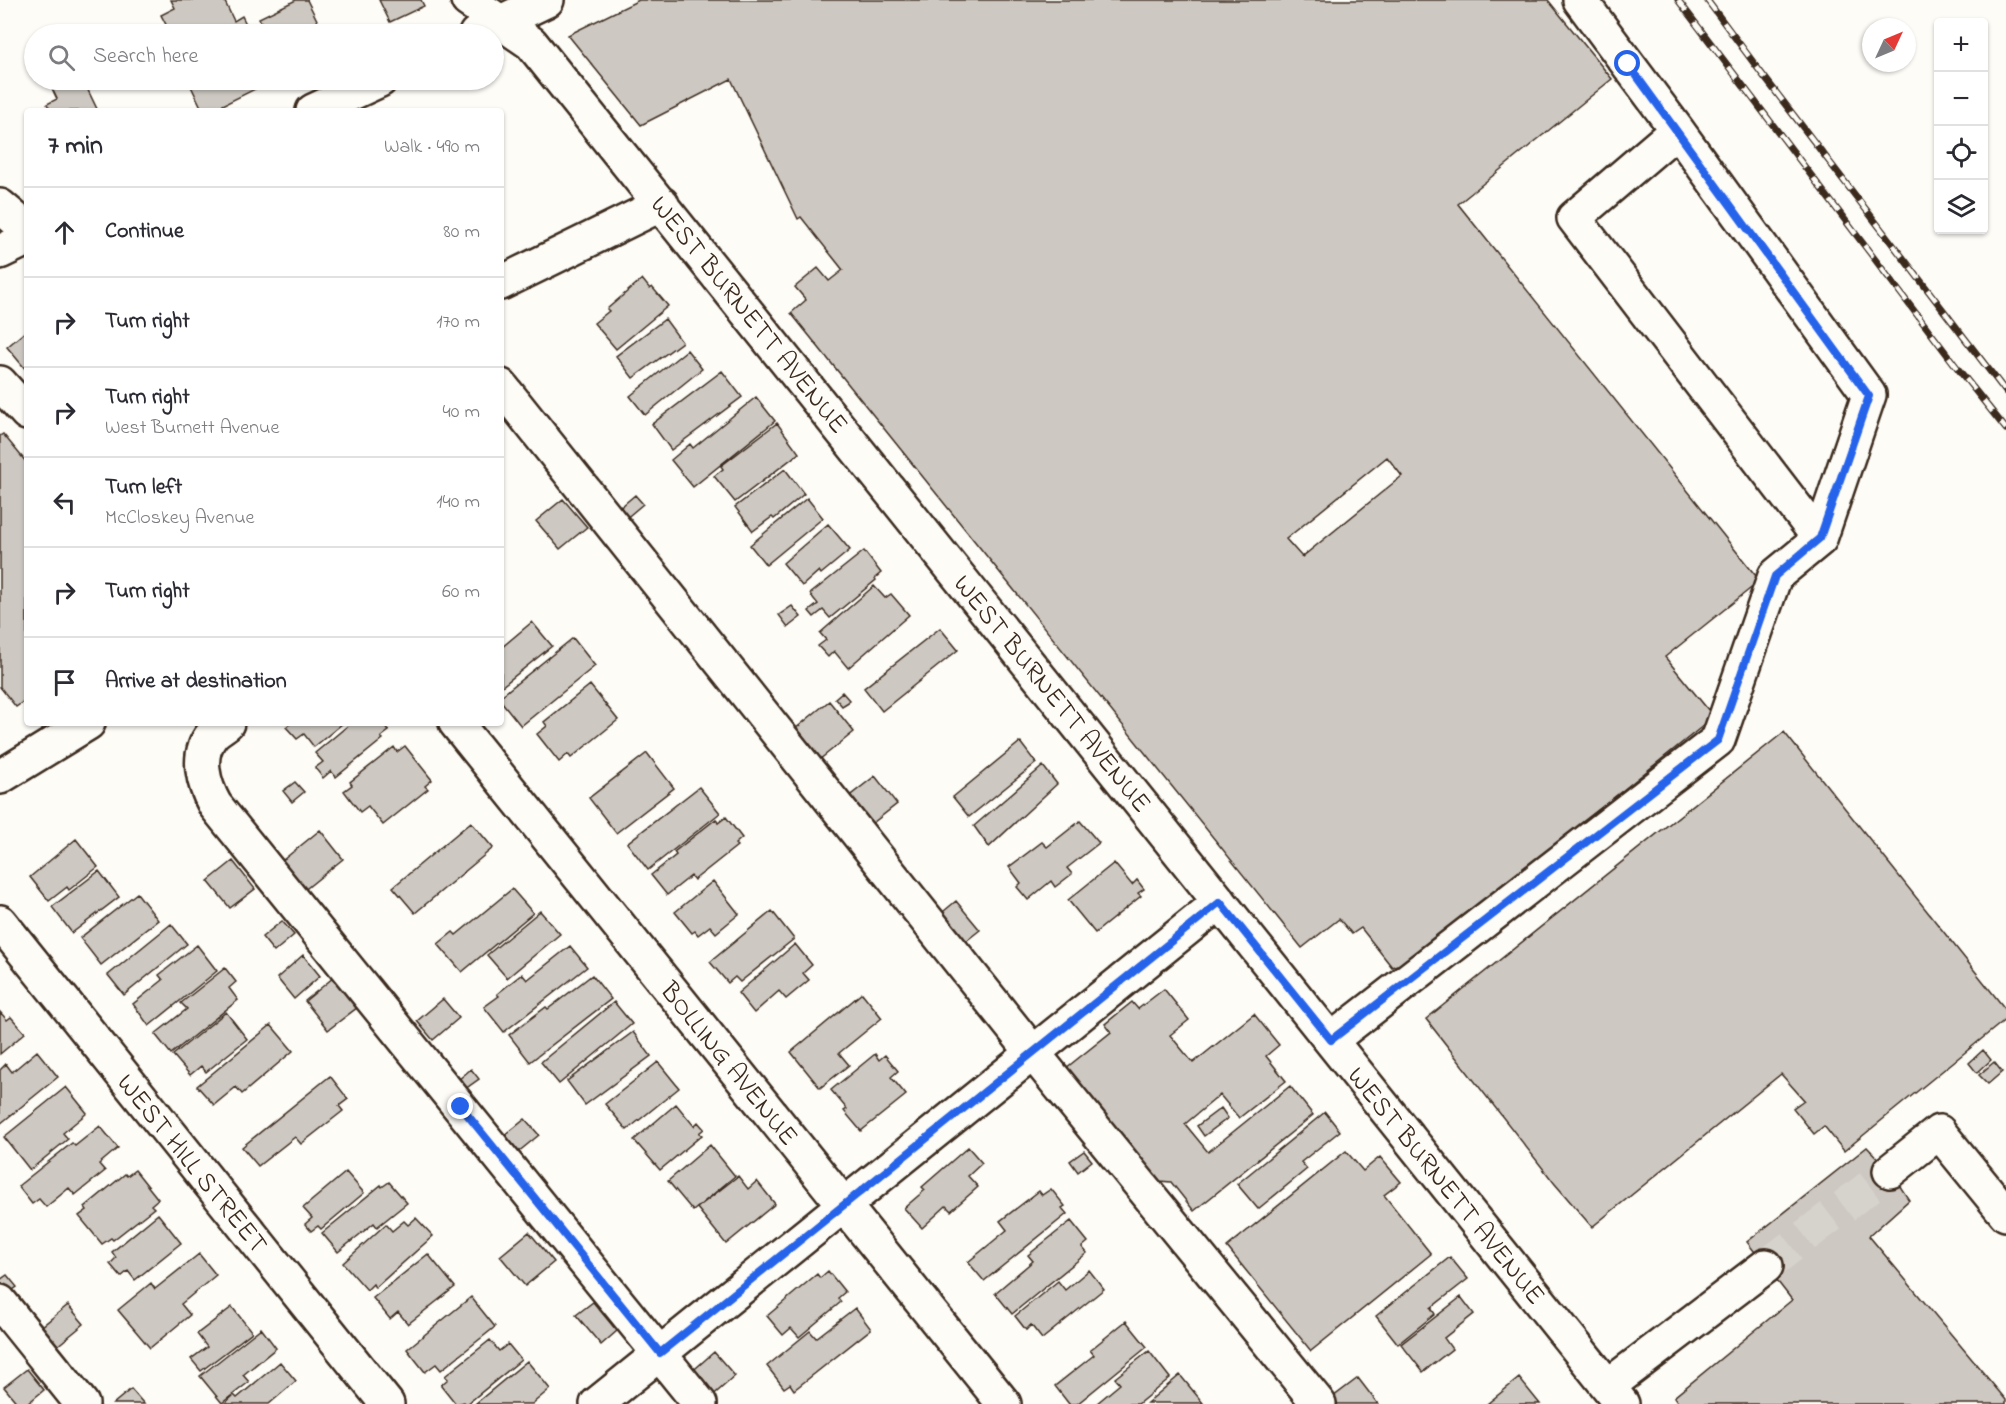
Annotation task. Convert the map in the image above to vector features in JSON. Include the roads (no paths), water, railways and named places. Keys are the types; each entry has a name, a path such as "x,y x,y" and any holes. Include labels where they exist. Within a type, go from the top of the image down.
{"street":[{"name":"WEST BURNETT AVENUE","path":"468,0 485,24"},
{"path":"498,24 547,0"},
{"path":"1331,1040 1718,740 1775,576 1820,538 1869,396 1580,0"},
{"name":"WEST BURNETT AVENUE","path":"504,34 531,43 1615,1395"},
{"path":"319,108 358,90"},
{"path":"1677,130 1574,218 1820,538"},
{"path":"504,282 662,204"},
{"path":"0,206 24,226"},
{"path":"0,252 24,240"},
{"path":"0,383 24,410"},
{"path":"504,390 1033,1053 1319,1404"},
{"path":"0,777 83,726"},
{"path":"223,726 212,735 203,752 203,774 215,805 700,1404"},
{"name":"BOLLING AVENUE","path":"458,726 1004,1404"},
{"path":"597,1404 1220,902"},
{"name":"WEST HILL STREET","path":"0,922 387,1404"},
{"path":"1890,1171 1939,1132 2006,1214"},
{"path":"1615,1395 1766,1266"},
{"path":"0,1302 82,1404"}],"tunnel":[{"path":"1766,1266 1890,1171"}],"railway":[{"path":"1678,0 2006,429"},
{"path":"1707,0 2006,392"}]}
